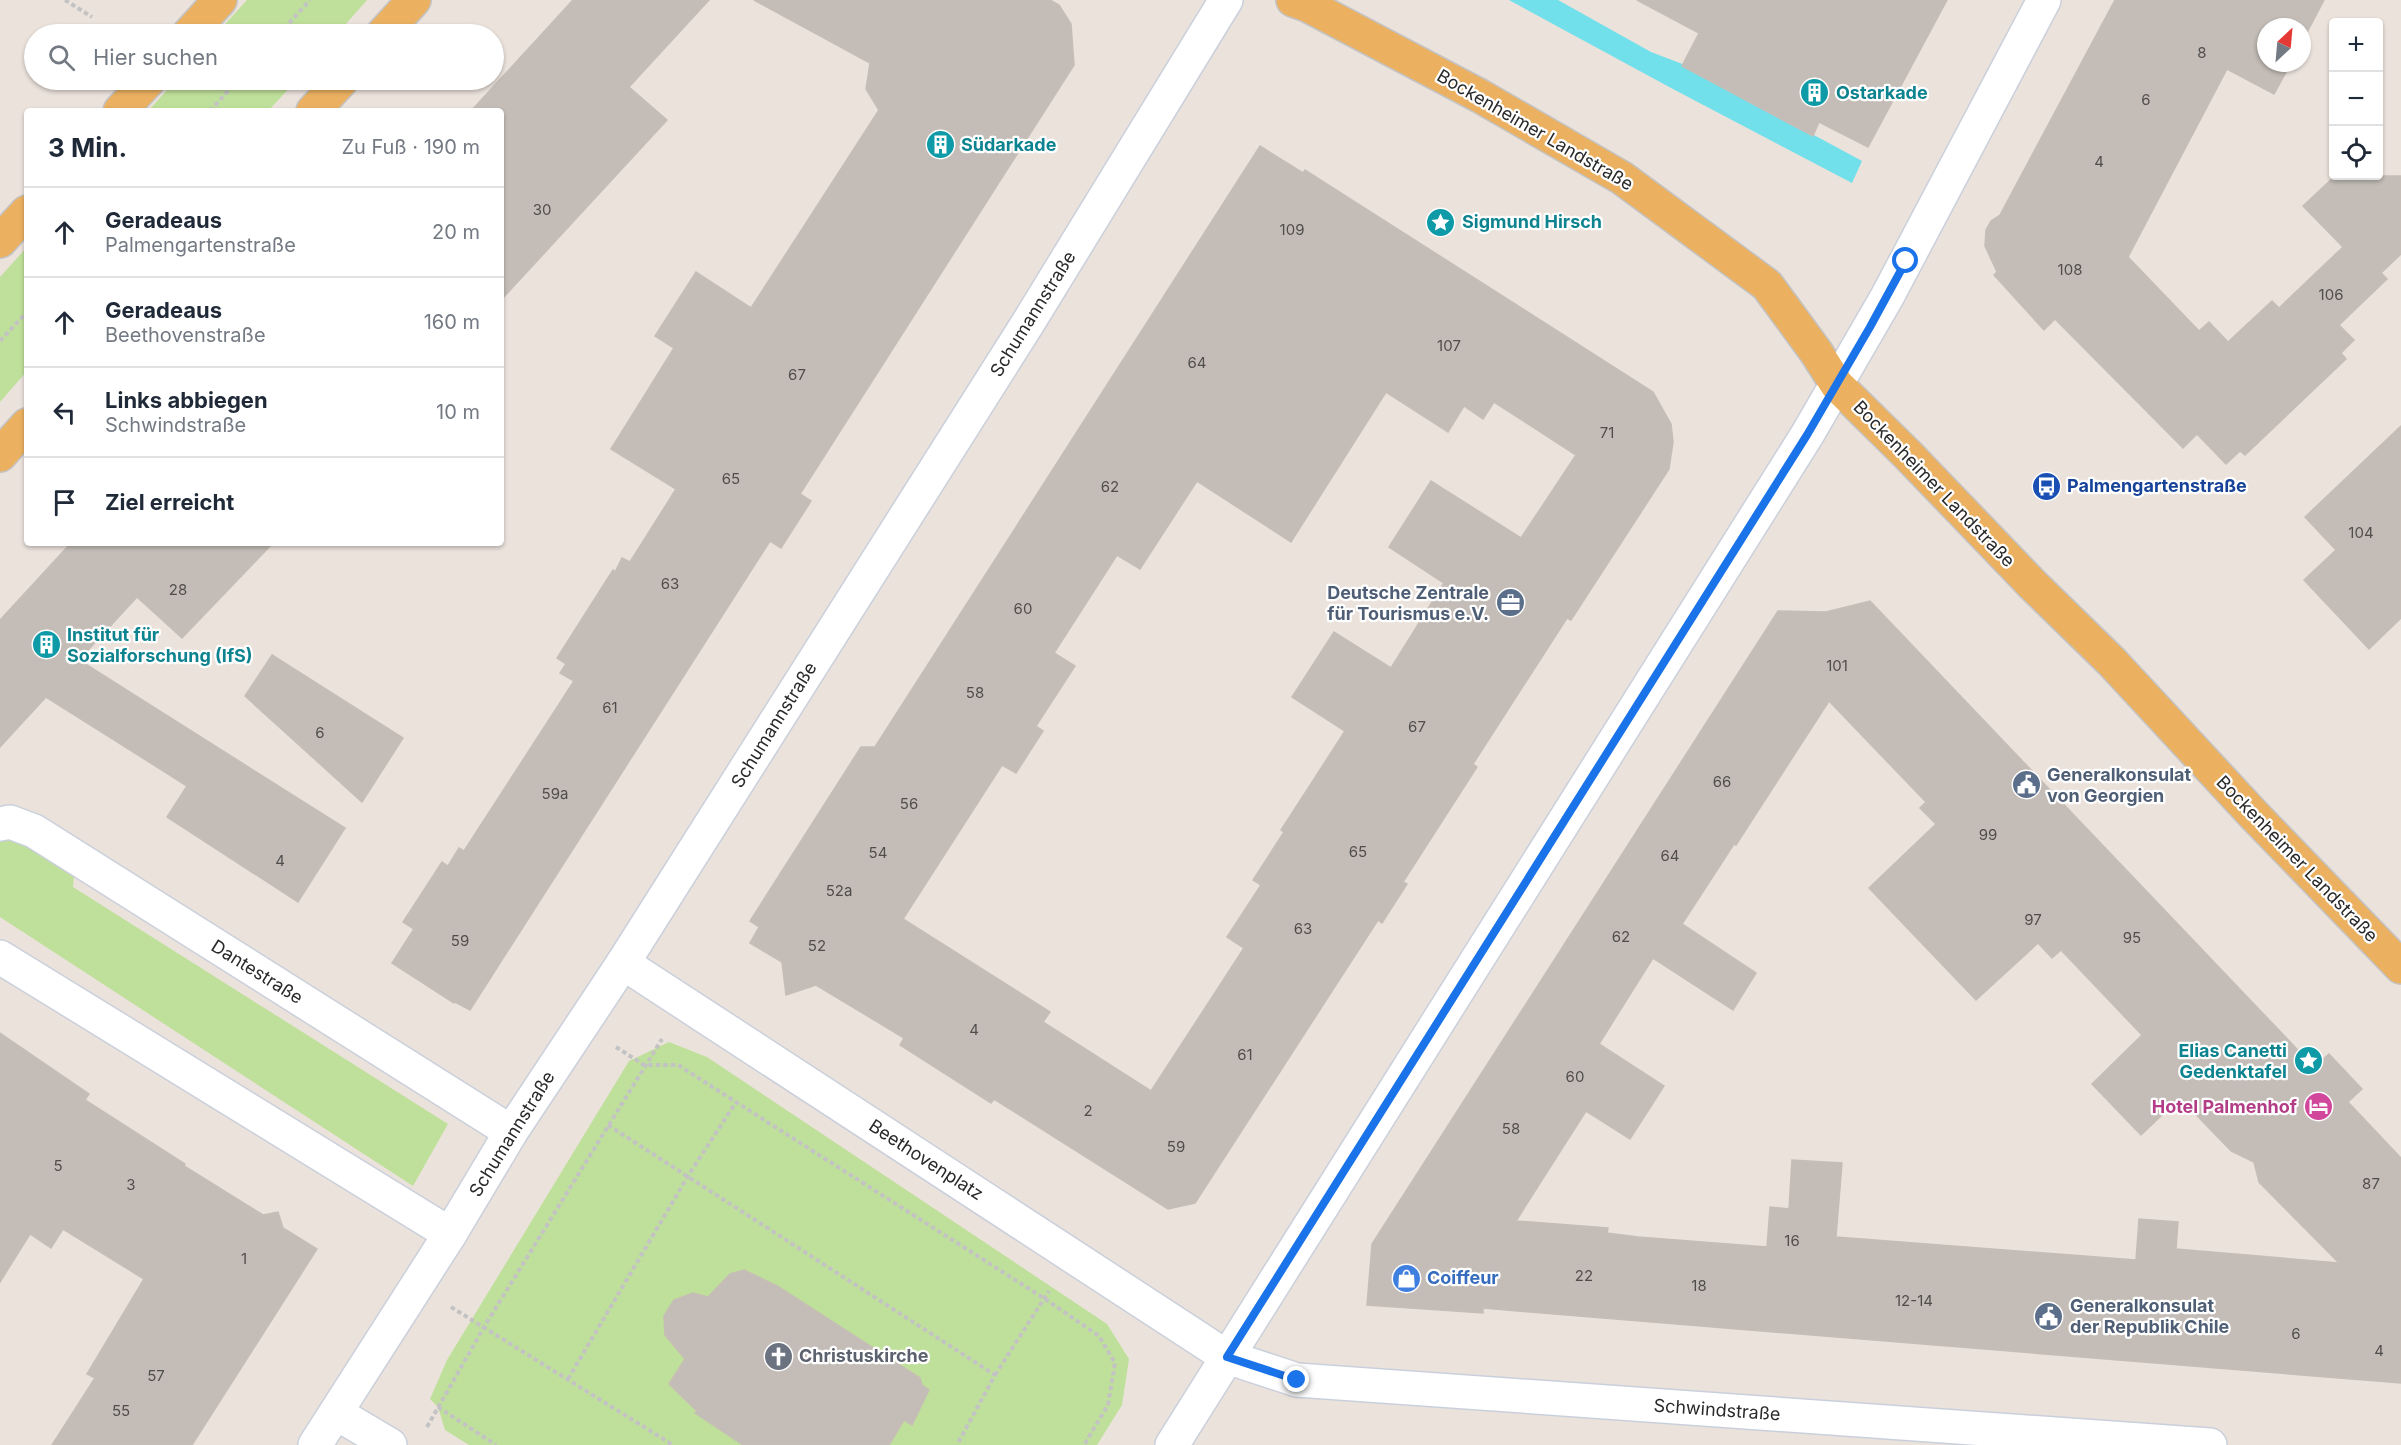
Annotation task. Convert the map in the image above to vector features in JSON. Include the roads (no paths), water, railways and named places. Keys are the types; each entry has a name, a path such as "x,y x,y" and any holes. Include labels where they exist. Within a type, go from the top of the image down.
{"main road":[{"path":"198,24 220,0"},
{"path":"392,24 414,0"},
{"name":"Bockenheimer Landstraße","path":"1293,0 1307,5 1480,96 1622,178 1767,285 1816,352 1837,386 2112,662 2253,814 2401,967"},
{"path":"123,108 140,90"},
{"path":"316,108 333,90"},
{"path":"0,241 24,215"},
{"path":"0,455 24,428"}],"street":[{"name":"Schumannstraße","path":"315,1445 450,1234 511,1132 624,963 1028,323 1226,0"},
{"path":"1172,1445 1837,386 1887,297 2044,0"},
{"name":"Dantestraße","path":"0,824 10,822 34,831 511,1132"},
{"path":"0,957 450,1234"},
{"name":"Beethovenplatz","path":"624,963 1227,1357"},
{"name":"Schwindstraße","path":"1227,1357 1297,1380 2210,1445"},
{"path":"336,1413 390,1445"}],"water":[{"path":"1509,0 1558,0 1651,52 1685,65 1862,161 1852,183 1671,88"}],"place":[{"name":"Ostarkade","path":"1815,93"},
{"name":"Südarkade","path":"940,145"},
{"name":"Sigmund Hirsch","path":"1441,222"},
{"name":"Palmengartenstraße","path":"2046,486"},
{"name":"Deutsche Zentrale für Tourismus e.V.","path":"1510,603"},
{"name":"Institut für Sozialforschung (IfS)","path":"46,645"},
{"name":"Generalkonsulat von Georgien","path":"2026,785"},
{"name":"Elias Canetti Gedenktafel","path":"2308,1061"},
{"name":"Hotel Palmenhof","path":"2318,1107"},
{"name":"Coiffeur","path":"1406,1278"},
{"name":"Generalkonsulat der Republik Chile","path":"2049,1316"},
{"name":"Christuskirche","path":"778,1356"}]}
